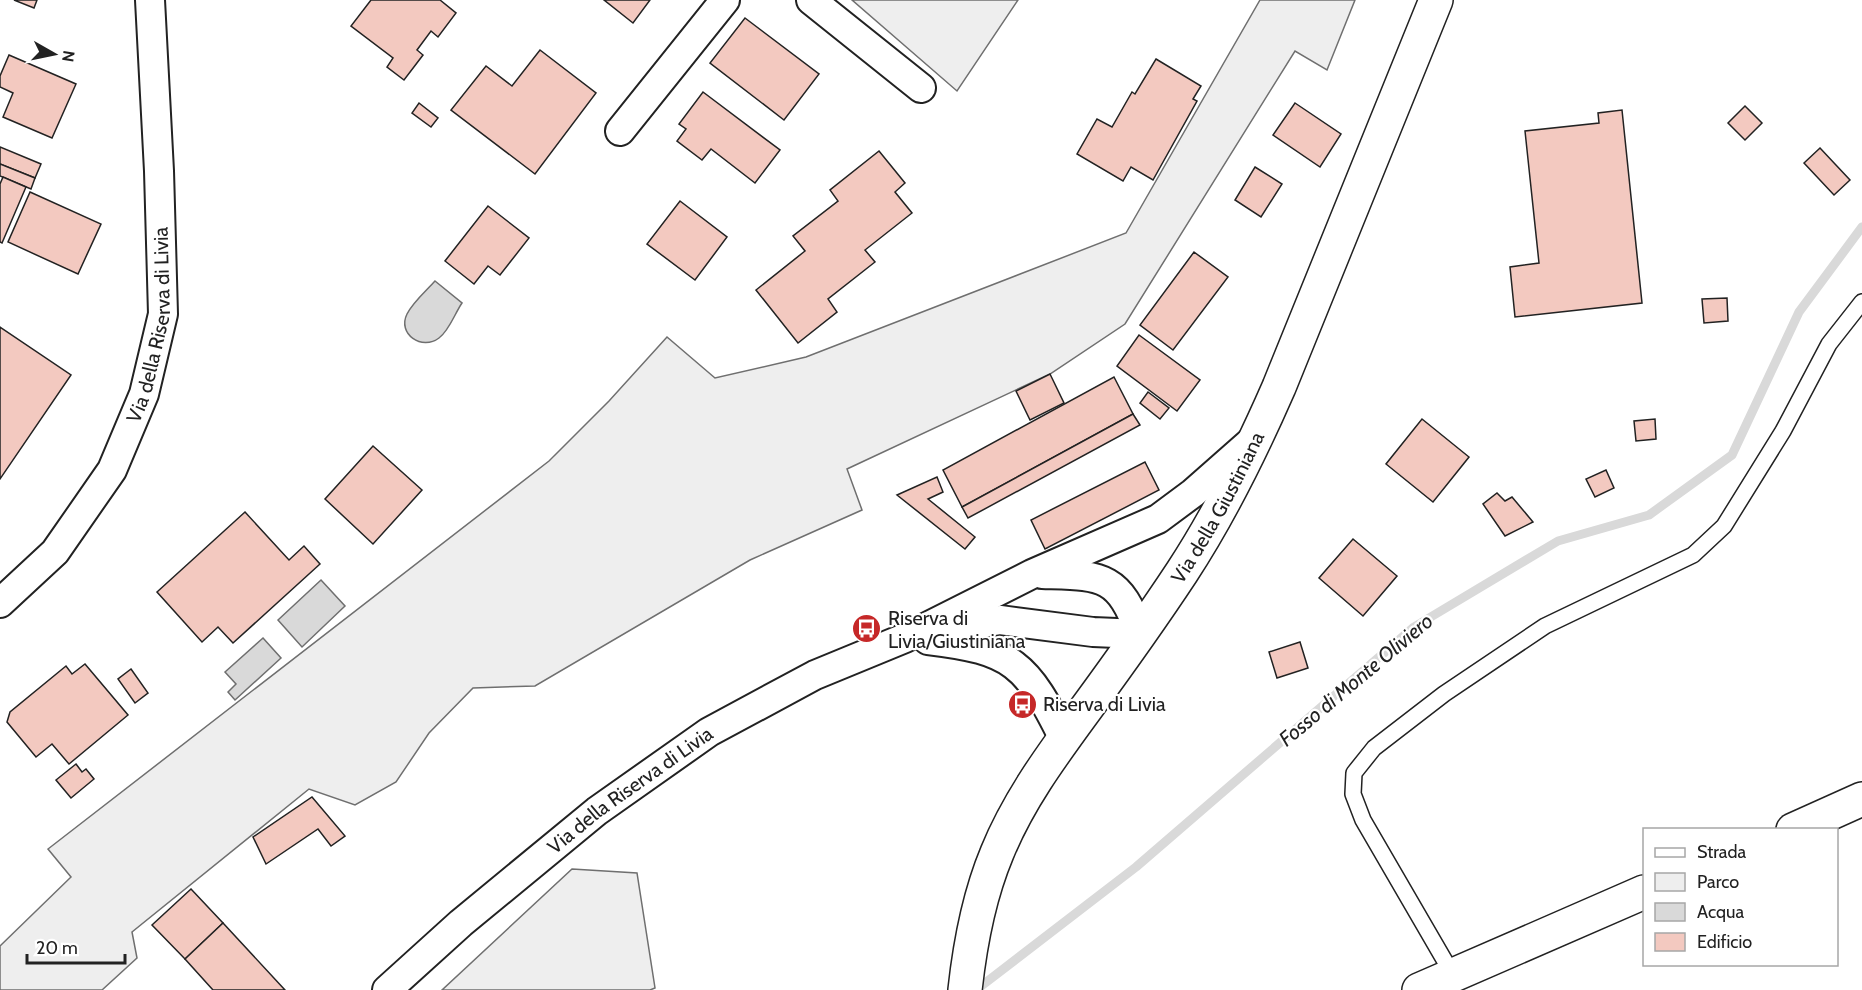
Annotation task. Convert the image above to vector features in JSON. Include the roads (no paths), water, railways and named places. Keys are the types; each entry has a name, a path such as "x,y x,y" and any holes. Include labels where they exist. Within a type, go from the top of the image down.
{"street":[{"name":"Via della Riserva di Livia","path":"0,603 55,552 112,470 144,394 163,314 159,171 150,0"},
{"path":"621,131 725,0"},
{"path":"811,0 921,88"},
{"name":"Via della Giustiniana","path":"966,980 976,920 996,854 1023,802 1064,739 1140,634 1199,546 1257,437 1302,334 1436,0"},
{"name":"Via della Riserva di Livia","path":"387,990 461,924 597,811 709,732 815,675 905,638 1032,574 1158,519 1193,493 1257,437"},
{"name":"Via della Riserva di Livia","path":"905,638 1000,620 1093,632 1140,634 1130,608 1118,590 1104,580 1085,575 1032,574"},
{"path":"905,638 976,648 995,653 1015,665 1039,691 1064,739"},
{"path":"1797,828 1862,799"},
{"path":"1419,990 1643,892"}],"lane":[{"path":"1453,975 1363,820 1353,794 1354,773 1374,748 1444,694 1545,626 1693,555 1724,526 1783,431 1828,344 1862,302"}],"water":[{"path":"435,281 462,303 443,335 432,342 425,343 408,334 405,321 413,305"},
{"path":"321,580 345,606 302,647 278,620"},
{"path":"263,638 281,658 235,700 228,692 236,684 225,672"}],"waterway":[{"name":"Fosso di Monte Oliviero","path":"976,990 1136,867 1414,627 1558,541 1649,515 1732,455 1799,312 1862,227"}],"place":[{"name":"Riserva di Livia/Giustiniana","path":"867,629"},
{"name":"Riserva di Livia","path":"1022,704"}]}
